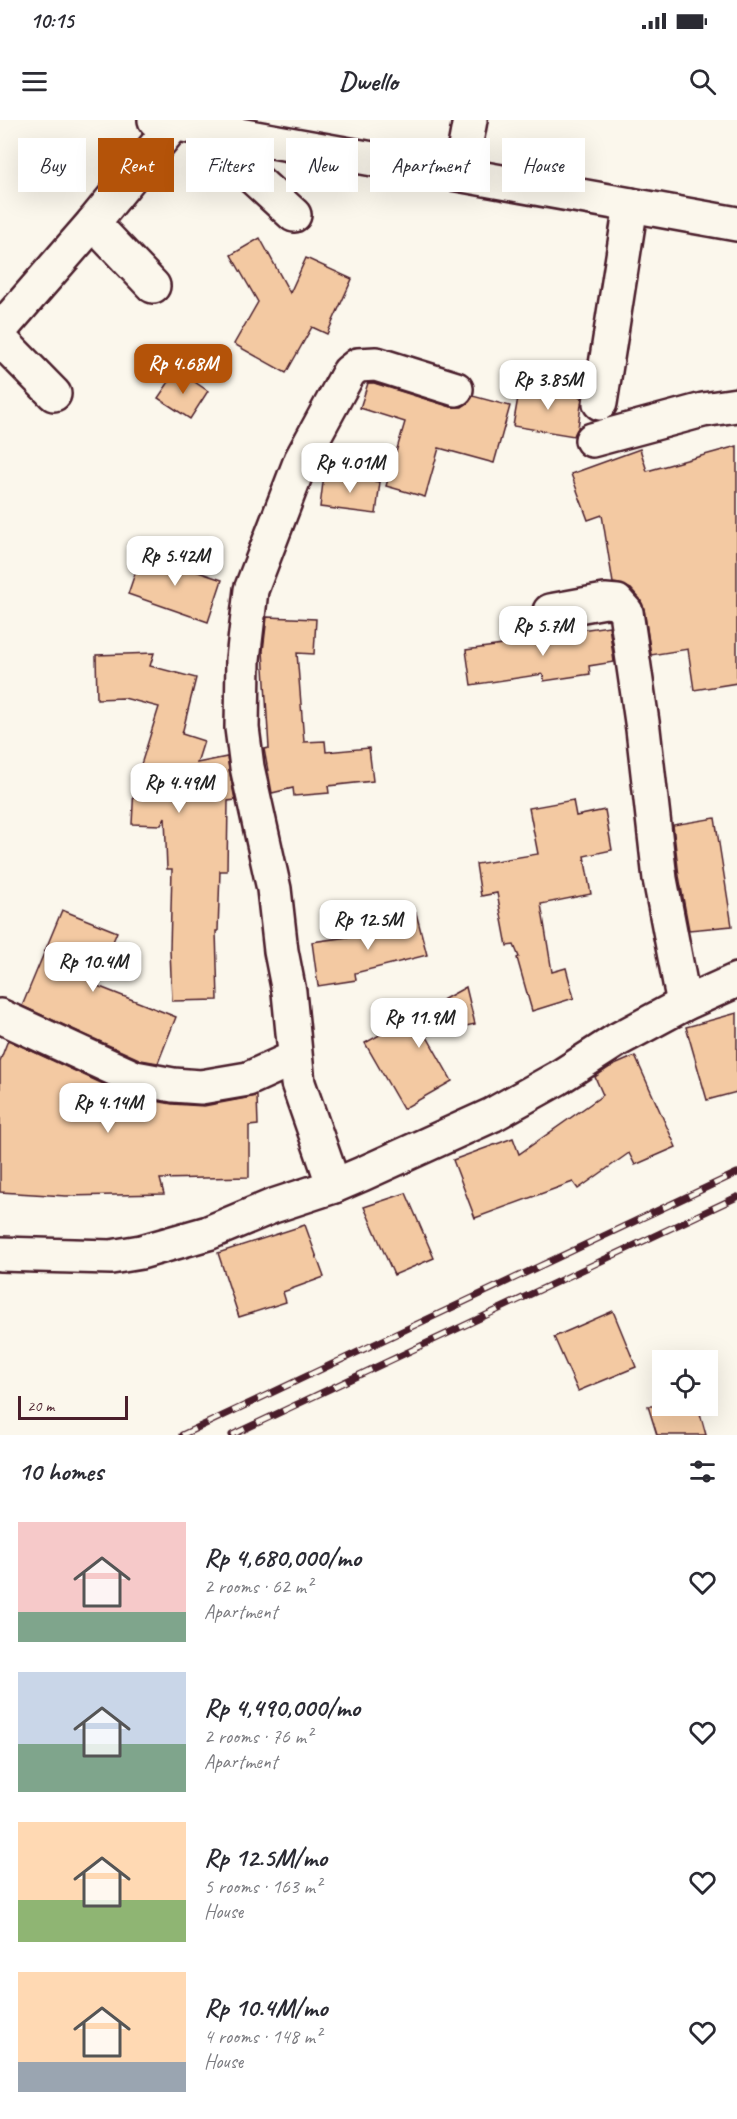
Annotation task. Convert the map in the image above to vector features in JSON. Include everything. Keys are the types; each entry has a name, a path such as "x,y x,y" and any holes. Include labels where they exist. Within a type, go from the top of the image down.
{"street":[{"path":"467,138 470,120"},
{"path":"176,124 370,158"},
{"path":"176,124 294,215"},
{"path":"0,330 176,124"},
{"path":"490,179 737,224"},
{"path":"600,403 631,205"},
{"path":"93,223 153,286"},
{"path":"0,339 54,394"},
{"path":"334,1186 298,1083 289,992 281,951 274,889 249,779 242,728 243,659 251,590 301,460 349,372 358,365 376,364 456,389"},
{"path":"592,440 703,410 737,405"},
{"path":"550,611 605,601 617,602 626,612 643,729 660,879 684,1005"},
{"path":"0,1254 111,1257 141,1252 208,1233 273,1206 334,1186 492,1114 558,1078 617,1040 737,980"},
{"path":"0,1016 135,1078 173,1086 201,1087 248,1079 294,1058"}],"building":[{"path":"260,238 290,293 306,258 352,279 327,334 312,327 286,373 234,344 258,302 231,255"},
{"path":"177,370 208,391 190,419 158,398"},
{"path":"368,383 451,407 462,407 473,396 510,406 494,463 439,448 425,497 386,486 405,422 360,408"},
{"path":"520,386 582,397 578,428 574,436 513,426"},
{"path":"737,446 737,683 694,690 688,649 651,655 644,609 640,599 631,589 613,583 602,515 588,520 571,474 640,449 647,471"},
{"path":"324,474 380,482 376,514 320,507"},
{"path":"142,553 222,580 208,622 128,594"},
{"path":"267,617 316,619 314,654 297,653 304,742 325,741 326,752 369,748 373,781 328,786 329,793 294,796 293,788 272,793 264,749 269,748 263,651"},
{"path":"609,626 614,662 589,666 590,674 544,681 543,674 471,685 466,650 539,640 538,636"},
{"path":"154,653 150,666 196,678 182,734 204,741 197,763 227,757 235,800 228,801 227,871 220,871 218,931 216,931 218,1000 172,1001 170,950 172,869 167,869 165,817 161,825 132,824 134,787 159,707 124,698 97,699 96,655"},
{"path":"573,800 576,816 605,810 612,850 584,856 591,894 541,904 552,972 566,968 574,998 532,1011 517,958 519,957 514,945 507,946 497,893 481,896 476,864 538,854 529,808"},
{"path":"715,818 732,926 689,930 673,825"},
{"path":"62,910 117,932 95,985 176,1017 158,1063 141,1060 22,1006"},
{"path":"416,913 427,955 355,973 356,980 318,986 312,942 383,932 381,922"},
{"path":"466,987 475,1024 426,1035 452,1081 403,1109 365,1043"},
{"path":"737,1013 737,1092 707,1100 686,1027"},
{"path":"8,1040 127,1095 145,1099 144,1101 204,1106 257,1096 258,1125 249,1126 249,1177 160,1179 164,1194 66,1196 0,1192 0,1061"},
{"path":"635,1056 676,1147 635,1165 629,1153 578,1189 573,1182 475,1218 453,1160 513,1138 519,1154 603,1095 595,1077 610,1067"},
{"path":"406,1193 434,1258 394,1275 364,1207"},
{"path":"305,1225 324,1277 283,1292 286,1302 239,1317 218,1253"},
{"path":"613,1311 636,1367 578,1391 554,1337"},
{"path":"648,1406 652,1406 652,1416 701,1416 706,1435 657,1435"}],"railway":[{"path":"182,1435 737,1173"},
{"path":"232,1435 737,1197"}]}
